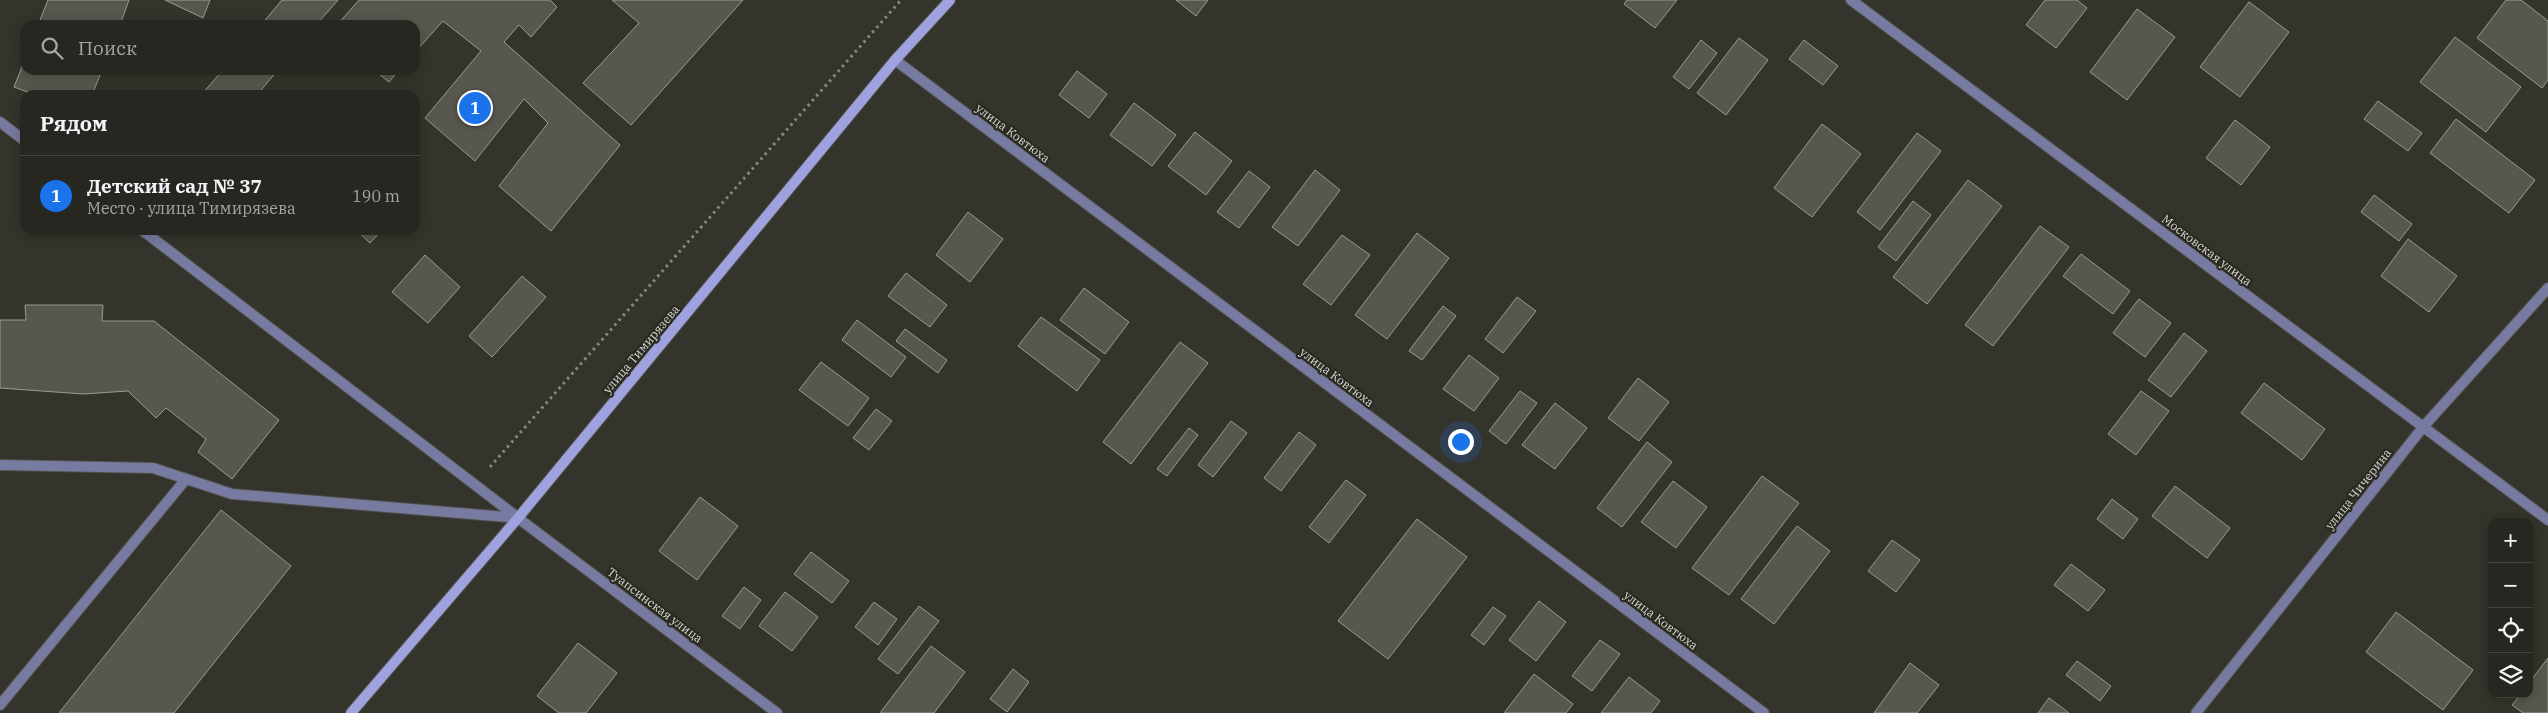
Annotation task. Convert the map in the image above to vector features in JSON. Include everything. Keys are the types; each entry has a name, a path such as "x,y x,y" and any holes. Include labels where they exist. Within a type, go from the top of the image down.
{"street":[{"name":"улица Тимирязева","path":"351,713 518,518 895,60 950,0"},
{"name":"Московская улица","path":"1851,0 2548,520"},
{"name":"улица Ковтюха","path":"895,60 1764,713"},
{"path":"0,122 20,137"},
{"name":"Туапсинская улица","path":"149,235 776,713"},
{"name":"улица Чичерина","path":"2196,713 2424,426 2548,288"},
{"path":"0,465 153,468 232,494 518,518"},
{"path":"0,705 186,479"}],"path":[{"path":"474,484 901,0"}],"building":[{"path":"48,0 129,0 122,20 40,20"},
{"path":"165,0 210,0 203,18"},
{"path":"282,0 338,0 320,20 265,20"},
{"path":"359,0 550,0 557,7 531,37 519,25 504,42 620,145 551,231 499,186 548,123 524,99 475,161 425,118 481,51 443,21 420,46 420,20 341,20"},
{"path":"612,0 743,0 631,125 583,83 639,23"},
{"path":"1176,0 1208,0 1196,16"},
{"path":"1627,0 1677,0 1655,28 1624,4"},
{"path":"2045,0 2077,0 2087,8 2056,48 2026,25"},
{"path":"2506,0 2521,0 2548,21 2548,80 2542,88 2477,38"},
{"path":"2249,2 2289,32 2240,97 2200,67"},
{"path":"2137,9 2175,37 2127,100 2090,72"},
{"path":"2455,37 2521,87 2486,132 2420,82"},
{"path":"1739,38 1768,60 1726,115 1697,93"},
{"path":"1701,40 1717,53 1689,89 1673,77"},
{"path":"1804,40 1838,66 1823,85 1789,59"},
{"path":"1077,71 1107,94 1089,118 1059,95"},
{"path":"20,72 20,75 100,75 94,90 22,90 14,87"},
{"path":"219,75 274,75 261,90 205,90"},
{"path":"380,75 395,75 389,82"},
{"path":"2378,101 2422,133 2408,151 2364,119"},
{"path":"1134,103 1176,135 1152,166 1110,135"},
{"path":"2456,119 2535,180 2509,213 2430,153"},
{"path":"2235,120 2270,147 2241,185 2206,158"},
{"path":"1822,124 1861,154 1812,217 1774,188"},
{"path":"1195,132 1232,161 1206,195 1168,166"},
{"path":"1917,133 1941,151 1880,230 1857,212"},
{"path":"1315,170 1340,190 1298,246 1272,227"},
{"path":"1249,171 1270,187 1239,228 1217,212"},
{"path":"1968,180 2002,206 1927,304 1893,277"},
{"path":"2374,195 2412,224 2399,241 2361,212"},
{"path":"1913,201 1931,215 1896,261 1878,247"},
{"path":"968,212 1003,239 970,282 936,255"},
{"path":"2040,226 2069,247 1993,346 1965,325"},
{"path":"1417,233 1449,258 1387,339 1355,315"},
{"path":"361,235 377,235 370,243"},
{"path":"1342,235 1370,255 1331,305 1303,284"},
{"path":"2408,239 2457,276 2429,312 2381,276"},
{"path":"2081,254 2130,291 2113,314 2063,276"},
{"path":"425,255 460,287 428,323 392,292"},
{"path":"906,273 947,305 930,327 888,296"},
{"path":"522,276 546,297 492,357 469,336"},
{"path":"1084,288 1129,322 1105,354 1060,320"},
{"path":"1517,297 1536,311 1503,353 1485,339"},
{"path":"2139,299 2171,323 2145,357 2113,333"},
{"path":"25,305 103,305 102,321 154,321 279,420 232,479 198,452 206,439 166,408 156,418 128,391 83,394 0,388 0,320 26,320"},
{"path":"1443,306 1456,316 1422,360 1409,351"},
{"path":"1041,317 1100,360 1077,391 1018,346"},
{"path":"857,320 906,357 891,377 842,340"},
{"path":"905,329 947,360 938,373 896,341"},
{"path":"2184,333 2207,351 2171,397 2148,380"},
{"path":"1180,342 1208,363 1131,464 1103,442"},
{"path":"1469,355 1499,378 1474,411 1443,389"},
{"path":"821,362 869,398 848,426 799,390"},
{"path":"1638,378 1669,402 1639,441 1608,418"},
{"path":"2264,383 2325,429 2302,460 2241,413"},
{"path":"1520,391 1537,403 1506,444 1489,431"},
{"path":"2141,391 2169,411 2136,455 2108,434"},
{"path":"1555,403 1587,428 1555,469 1522,445"},
{"path":"876,409 892,421 869,450 853,438"},
{"path":"1231,421 1247,433 1213,477 1198,465"},
{"path":"1189,428 1198,435 1167,476 1157,469"},
{"path":"1299,432 1316,445 1281,491 1264,478"},
{"path":"1647,442 1672,462 1622,527 1597,508"},
{"path":"1762,476 1799,503 1729,595 1692,568"},
{"path":"1346,480 1366,495 1329,543 1309,527"},
{"path":"1673,481 1707,507 1676,548 1641,522"},
{"path":"2175,486 2230,528 2207,558 2152,516"},
{"path":"700,497 738,526 697,580 659,551"},
{"path":"2112,499 2138,519 2123,539 2097,519"},
{"path":"221,510 291,566 174,713 59,713"},
{"path":"1417,519 1467,557 1388,659 1338,621"},
{"path":"1797,526 1830,551 1774,624 1741,599"},
{"path":"1892,540 1920,560 1896,592 1868,571"},
{"path":"811,552 849,581 832,603 794,574"},
{"path":"2071,564 2105,590 2088,611 2054,585"},
{"path":"744,587 761,600 740,629 722,616"},
{"path":"785,592 818,617 792,651 759,626"},
{"path":"1539,601 1566,622 1536,661 1509,640"},
{"path":"874,602 897,619 878,645 855,627"},
{"path":"919,606 939,621 898,674 878,659"},
{"path":"1493,607 1506,616 1484,645 1471,635"},
{"path":"2396,612 2473,670 2443,710 2366,652"},
{"path":"1600,640 1620,654 1592,691 1572,676"},
{"path":"578,643 617,673 586,713 559,713 537,696"},
{"path":"931,646 965,672 934,713 880,713"},
{"path":"2548,658 2548,713 2523,713 2512,705 2518,698 2533,698 2533,678"},
{"path":"2077,661 2111,686 2100,701 2066,675"},
{"path":"1910,663 1939,685 1917,713 1874,713"},
{"path":"1013,669 1029,682 1007,712 990,699"},
{"path":"1534,674 1573,704 1566,713 1504,713"},
{"path":"1629,677 1660,701 1651,713 1601,713"},
{"path":"2049,698 2069,713 2038,713"}],"place":[{"name":"Детский сад № 37","path":"475,108"}]}
